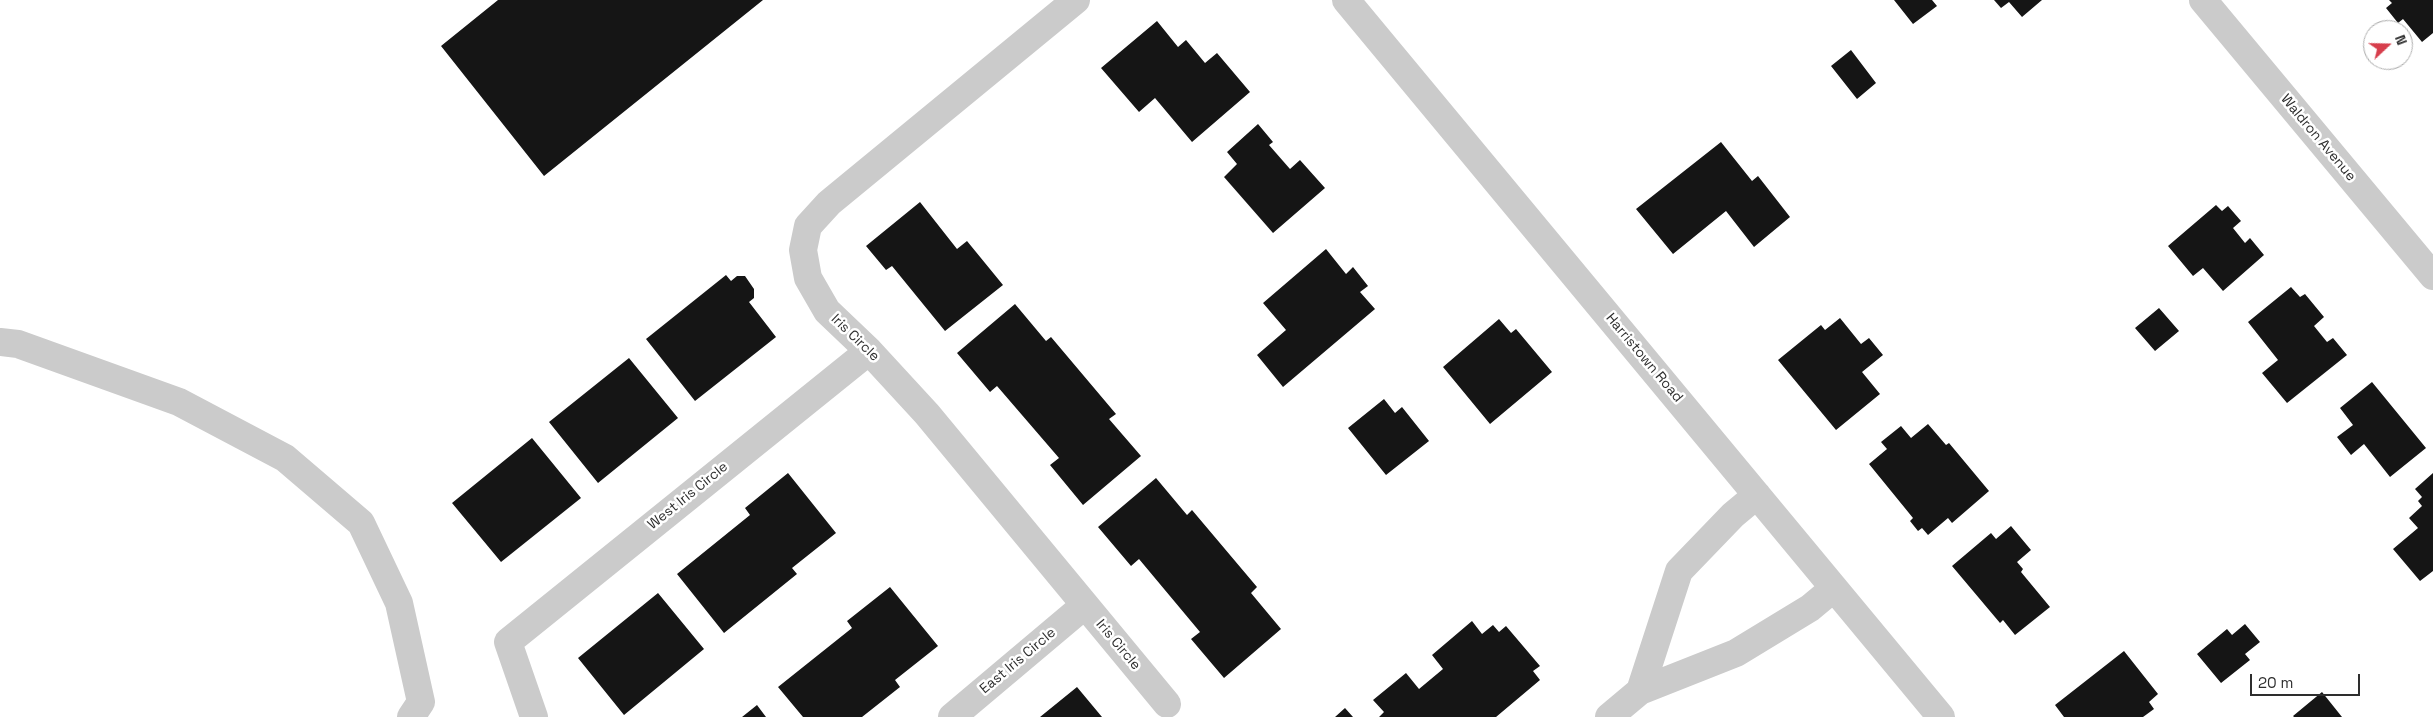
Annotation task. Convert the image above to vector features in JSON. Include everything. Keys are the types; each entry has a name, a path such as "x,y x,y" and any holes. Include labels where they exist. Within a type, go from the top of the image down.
{"street":[{"name":"Iris Circle","path":"1076,0 829,203 808,226 803,250 808,278 827,311 869,351 927,414 1166,704"},
{"name":"Harristown Road","path":"1346,0 1941,717"},
{"name":"Waldron Avenue","path":"2203,0 2433,276"},
{"path":"0,342 18,344 180,402 285,458 361,523 399,603 421,702 411,717"},
{"name":"West Iris Circle","path":"534,717 508,642 869,351"},
{"path":"1640,691 1679,571 1733,515 1757,495"},
{"path":"1608,717 1640,691 1736,652 1810,608 1834,588"},
{"name":"East Iris Circle","path":"952,717 1085,605"}],"building":[{"path":"498,0 763,0 544,176 441,46"},
{"path":"1894,0 1932,0 1937,6 1913,24"},
{"path":"1994,0 2042,0 2022,17 2009,2 2001,8"},
{"path":"2389,0 2433,0 2433,33 2422,42 2413,31 2413,20 2396,20 2386,8 2392,3"},
{"path":"1157,21 1178,47 1186,40 1205,63 1217,53 1250,92 1192,142 1155,98 1139,112 1101,68"},
{"path":"1851,50 1876,83 1857,99 1831,66"},
{"path":"1258,124 1273,142 1269,145 1290,169 1300,160 1325,188 1273,233 1224,177 1237,164 1227,152"},
{"path":"1721,142 1752,181 1758,176 1790,217 1754,247 1726,211 1673,254 1636,209"},
{"path":"920,202 957,249 967,241 1003,285 945,331 892,266 886,270 866,246"},
{"path":"2216,205 2222,211 2228,206 2241,221 2233,228 2245,243 2250,238 2264,255 2223,291 2203,268 2193,276 2168,246"},
{"path":"1326,249 1346,274 1353,267 1368,286 1360,292 1375,309 1283,387 1257,355 1286,330 1263,303"},
{"path":"726,275 731,281 737,276 745,276 754,289 754,298 749,302 776,337 695,401 646,339"},
{"path":"2291,287 2300,297 2305,294 2324,317 2314,326 2327,342 2333,338 2347,355 2287,403 2262,373 2278,360 2248,322"},
{"path":"1015,304 1046,341 1051,337 1116,414 1109,419 1141,456 1083,505 1050,465 1059,458 997,386 990,392 957,353"},
{"path":"2159,308 2179,331 2155,351 2135,328"},
{"path":"1840,318 1861,344 1869,338 1883,355 1862,372 1880,394 1836,430 1778,360 1821,325 1825,330"},
{"path":"1499,319 1511,333 1516,329 1552,372 1490,424 1443,367"},
{"path":"629,358 678,418 598,483 549,422"},
{"path":"2372,382 2426,448 2390,477 2364,444 2351,455 2337,437 2353,425 2340,408"},
{"path":"1384,399 1395,413 1402,407 1429,441 1386,475 1348,428"},
{"path":"1928,424 1946,445 1949,443 1989,491 1952,523 1948,518 1928,535 1922,528 1918,531 1910,521 1913,518 1869,464 1887,449 1881,442 1901,426 1911,438"},
{"path":"532,438 581,498 501,562 452,503"},
{"path":"788,473 836,533 792,568 797,574 724,633 677,574 750,515 745,508"},
{"path":"2433,473 2433,571 2420,581 2393,549 2418,528 2409,518 2422,506 2418,501 2422,497 2415,489"},
{"path":"1156,478 1187,515 1192,510 1257,587 1251,593 1281,629 1224,678 1191,639 1200,632 1139,559 1131,566 1098,527"},
{"path":"2011,526 2031,550 2017,562 2023,569 2021,572 2050,607 2015,635 2003,620 2000,623 1952,566 1991,533 1996,539"},
{"path":"890,587 938,646 895,680 900,687 862,717 803,717 778,687 852,628 847,621"},
{"path":"658,593 704,649 624,715 578,658"},
{"path":"1472,621 1482,634 1493,625 1499,632 1506,626 1540,666 1533,671 1540,680 1496,717 1379,717 1384,712 1373,700 1406,673 1419,689 1443,669 1432,655"},
{"path":"2245,624 2260,642 2245,654 2250,660 2221,683 2197,654 2227,629 2232,635"},
{"path":"2124,651 2158,694 2149,702 2154,709 2143,717 2064,717 2055,705"},
{"path":"1077,687 1102,717 1040,717"},
{"path":"2322,692 2342,717 2293,716"},
{"path":"757,705 766,717 742,717"},
{"path":"1345,708 1353,717 1335,717"}]}
